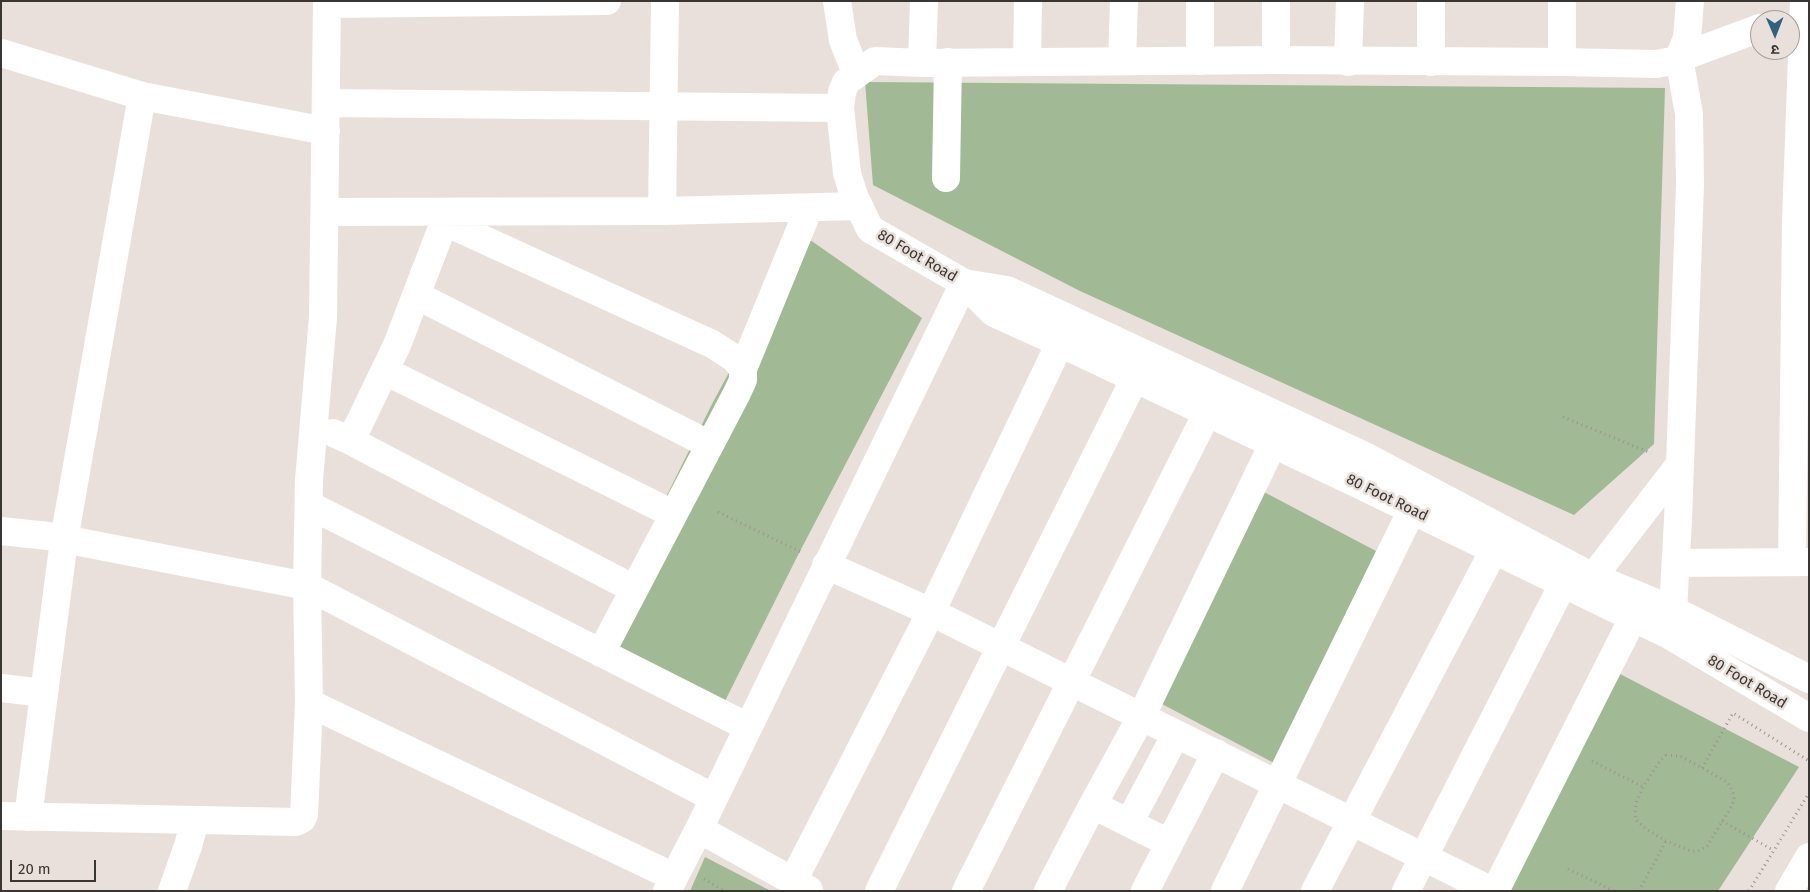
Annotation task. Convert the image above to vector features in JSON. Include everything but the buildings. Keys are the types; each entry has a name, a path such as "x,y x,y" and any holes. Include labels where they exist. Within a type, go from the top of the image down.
{"street":[{"path":"142,96 64,540 44,692 14,816 296,822 302,819 305,809 309,703 307,586 309,480 323,316 327,2 607,1"},
{"path":"662,211 664,1"},
{"path":"837,1 843,40 856,73"},
{"path":"924,1 935,63 946,178"},
{"path":"1026,62 1028,1"},
{"path":"1122,61 1124,1"},
{"path":"1200,1 1200,61"},
{"path":"1276,1 1276,60"},
{"path":"1348,62 1350,1"},
{"path":"1431,1 1432,62"},
{"path":"1562,1 1562,62"},
{"path":"1671,622 1676,563 1690,185 1689,114 1679,58 1687,38 1690,1"},
{"path":"865,218 846,173 840,108 846,82 875,61 935,63 1276,60 1656,64 1672,61 1750,32"},
{"path":"1,53 142,96 326,131"},
{"path":"1676,563 1800,562 1796,220 1799,60"},
{"path":"326,103 480,106 840,108"},
{"path":"325,212 446,217 808,208 865,218"},
{"path":"601,653 743,380 743,369 808,208"},
{"path":"446,217 712,344 734,358 743,369"},
{"path":"349,440 358,426 397,345 446,217"},
{"name":"80 Foot Road","path":"865,218 964,284 994,313 1135,378 1494,550 1809,679"},
{"path":"309,703 670,884 699,829 964,284"},
{"name":"80 Foot Road","path":"964,284 1007,290 1367,458 1633,618 1671,622 1809,718"},
{"path":"416,295 710,445"},
{"path":"699,829 801,886 1060,343"},
{"path":"385,371 673,514"},
{"path":"879,891 1135,378"},
{"path":"966,891 1207,413"},
{"path":"314,425 349,440 634,589"},
{"path":"1048,891 1142,717 1273,444"},
{"path":"1356,483 1367,458"},
{"path":"1406,891 1580,585 1680,464"},
{"path":"310,505 748,727"},
{"path":"1225,891 1412,510"},
{"path":"1,531 48,536 307,586 714,798"},
{"path":"1315,891 1494,550"},
{"path":"826,565 1001,646 1494,891 1633,618"},
{"path":"1,688 44,692"},
{"path":"1129,823 1176,734"},
{"path":"1144,891 1216,753"},
{"path":"1093,805 1169,843"},
{"path":"172,891 195,820"},
{"path":"1789,891 1809,857"}],"path":[{"path":"1563,418 1680,464"},
{"path":"718,512 826,565"},
{"path":"1702,768 1732,713 1809,761"},
{"path":"1567,749 1643,787"},
{"path":"1666,756 1680,756 1727,782 1734,798 1732,806 1707,846 1698,851 1691,852 1646,830 1636,820 1636,804 1643,787 1660,761 1666,756"},
{"path":"1749,891 1809,793"},
{"path":"1722,822 1774,850"},
{"path":"1639,891 1666,840"},
{"path":"1568,869 1614,891"}],"green space":[{"path":"865,82 1665,88 1654,444 1574,515 1080,291 873,185"},
{"path":"803,235 922,318 797,557 725,701 595,641 712,404"},
{"path":"1247,483 1376,551 1274,763 1141,693"},
{"path":"1597,662 1799,767 1718,891 1511,891 1494,883"},
{"path":"705,857 771,891 690,891"}]}
